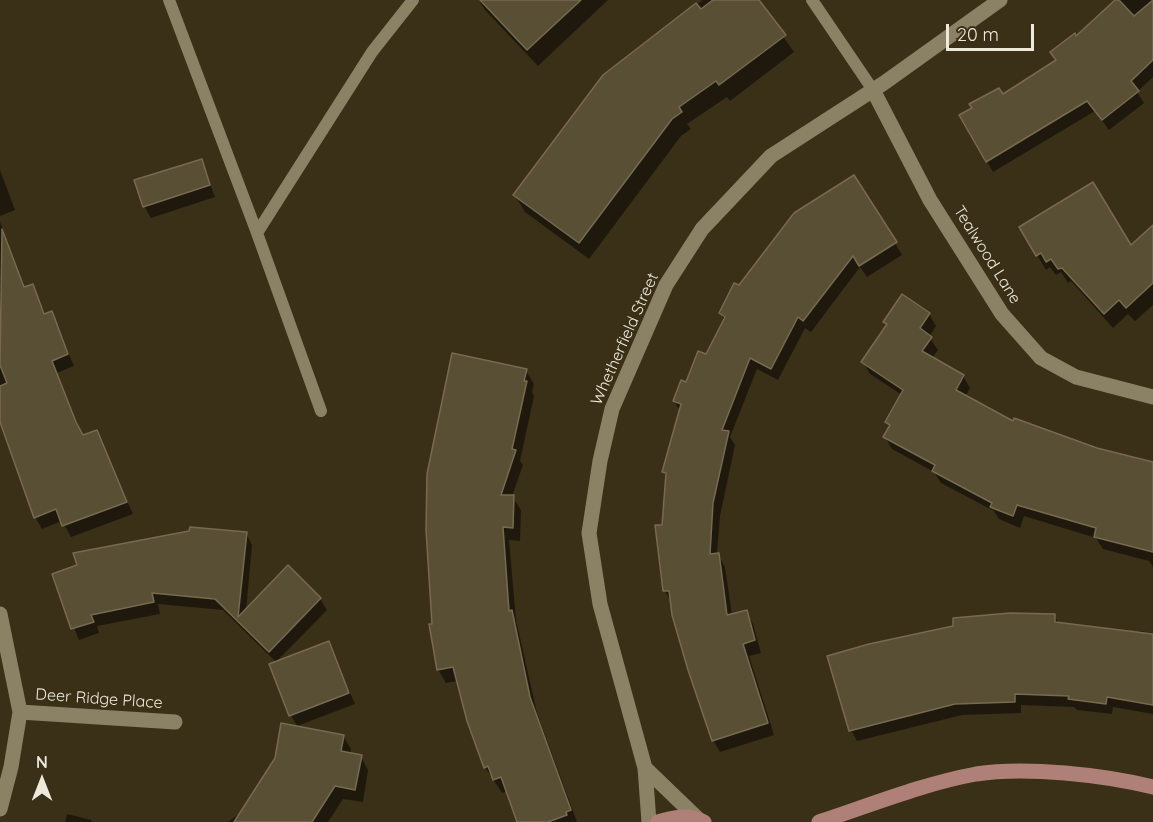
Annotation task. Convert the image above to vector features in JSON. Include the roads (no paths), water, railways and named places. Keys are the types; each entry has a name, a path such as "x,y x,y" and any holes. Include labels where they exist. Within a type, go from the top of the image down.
{"street":[{"name":"Whetherfield Street","path":"649,822 645,768 600,604 589,532 600,461 612,409 666,285 702,229 771,156 873,90 1000,0"},
{"name":"Tealwood Lane","path":"873,90 930,200 1002,314 1041,358 1076,377 1153,397"},
{"path":"0,614 20,712 11,767 0,809"},
{"name":"Deer Ridge Place","path":"20,712 175,722"},
{"path":"645,768 700,820"},
{"path":"819,822 928,785 978,774 1033,772 1116,778 1153,787"},
{"path":"658,822 676,816 700,820"}],"lane":[{"path":"169,0 321,411"},
{"path":"256,233 372,52 413,0"},
{"path":"812,0 873,90"}]}
